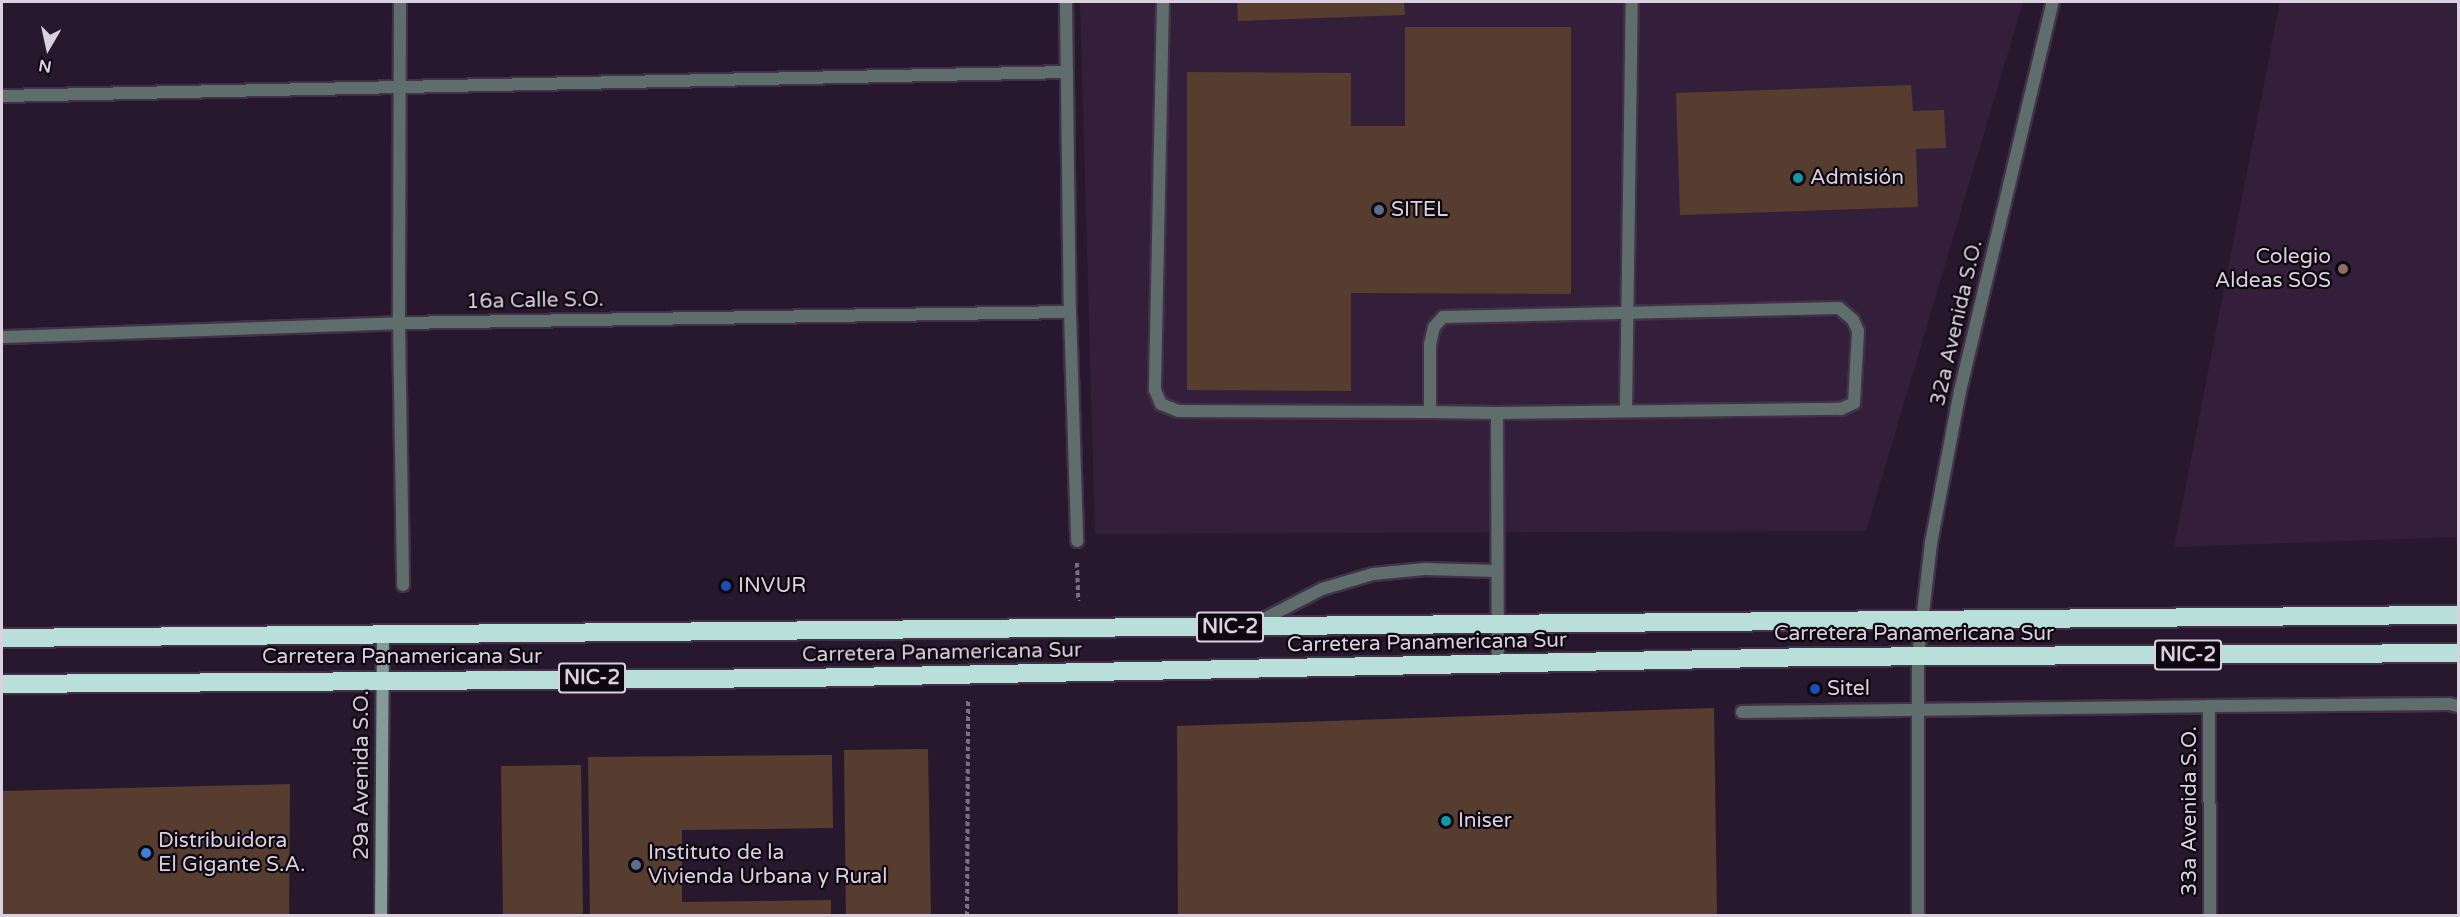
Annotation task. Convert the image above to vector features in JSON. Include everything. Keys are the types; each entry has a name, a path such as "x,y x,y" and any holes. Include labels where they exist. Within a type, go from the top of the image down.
{"highway":[{"name":"Carretera Panamericana Sur","path":"2,638 1248,627 1498,622 2458,615"},
{"name":"Carretera Panamericana Sur","path":"2,684 968,675 1918,657 2458,653"}],"street":[{"path":"400,2 399,323 403,585"},
{"path":"1066,2 1070,312 1077,541"},
{"path":"1162,2 1155,390 1161,404 1178,411 1497,413 1841,409 1854,403 1858,331 1853,320 1839,308 1443,317 1434,327 1430,345 1430,412"},
{"path":"1626,411 1632,2"},
{"name":"32a Avenida S.O.","path":"1918,915 1918,657 1931,543 1960,391 2053,2"},
{"path":"2,96 1067,72"},
{"name":"16a Calle S.O.","path":"2,336 399,323 1070,312"},
{"path":"1497,413 1498,664"},
{"path":"1248,627 1322,589 1373,574 1425,569 1497,571"},
{"name":"29a Avenida S.O.","path":"381,915 383,635"},
{"path":"1742,712 2210,706 2449,704 2458,706"},
{"name":"33a Avenida S.O.","path":"2210,706 2210,915"}],"path":[{"path":"1077,563 1078,596"},
{"path":"967,915 968,675"}],"shaded area":[{"name":"SITEL","path":"1080,2 2023,2 1866,531 1095,534"},
{"name":"Colegio Aldeas SOS","path":"2280,2 2458,2 2458,537 2174,547"}],"building":[{"path":"1237,2 1404,2 1405,15 1238,21"},
{"name":"SITEL","path":"1405,27 1571,27 1571,294 1351,293 1351,391 1187,390 1187,72 1351,73 1351,126 1405,126"},
{"name":"Admisión","path":"1911,85 1913,111 1944,110 1946,148 1916,149 1918,207 1680,215 1676,93"},
{"name":"Iniser","path":"1714,708 1717,916 1178,916 1177,726"},
{"name":"Instituto de la Vivienda Urbana y Rural","path":"928,749 931,916 846,916 844,750"},
{"name":"Instituto de la Vivienda Urbana y Rural","path":"832,755 833,828 682,830 682,902 831,900 831,916 590,916 588,757"},
{"path":"581,765 583,916 503,916 501,766"},
{"name":"Distribuidora El Gigante S.A.","path":"290,784 289,916 2,916 2,791"}],"place":[{"name":"Admisión","path":"1798,178"},
{"name":"SITEL","path":"1379,210"},
{"name":"Colegio Aldeas SOS","path":"2343,269"},
{"name":"INVUR","path":"726,586"},
{"name":"Sitel","path":"1815,689"},
{"name":"Iniser","path":"1446,821"},
{"name":"Distribuidora El Gigante S.A.","path":"146,853"},
{"name":"Instituto de la Vivienda Urbana y Rural","path":"636,865"}]}
